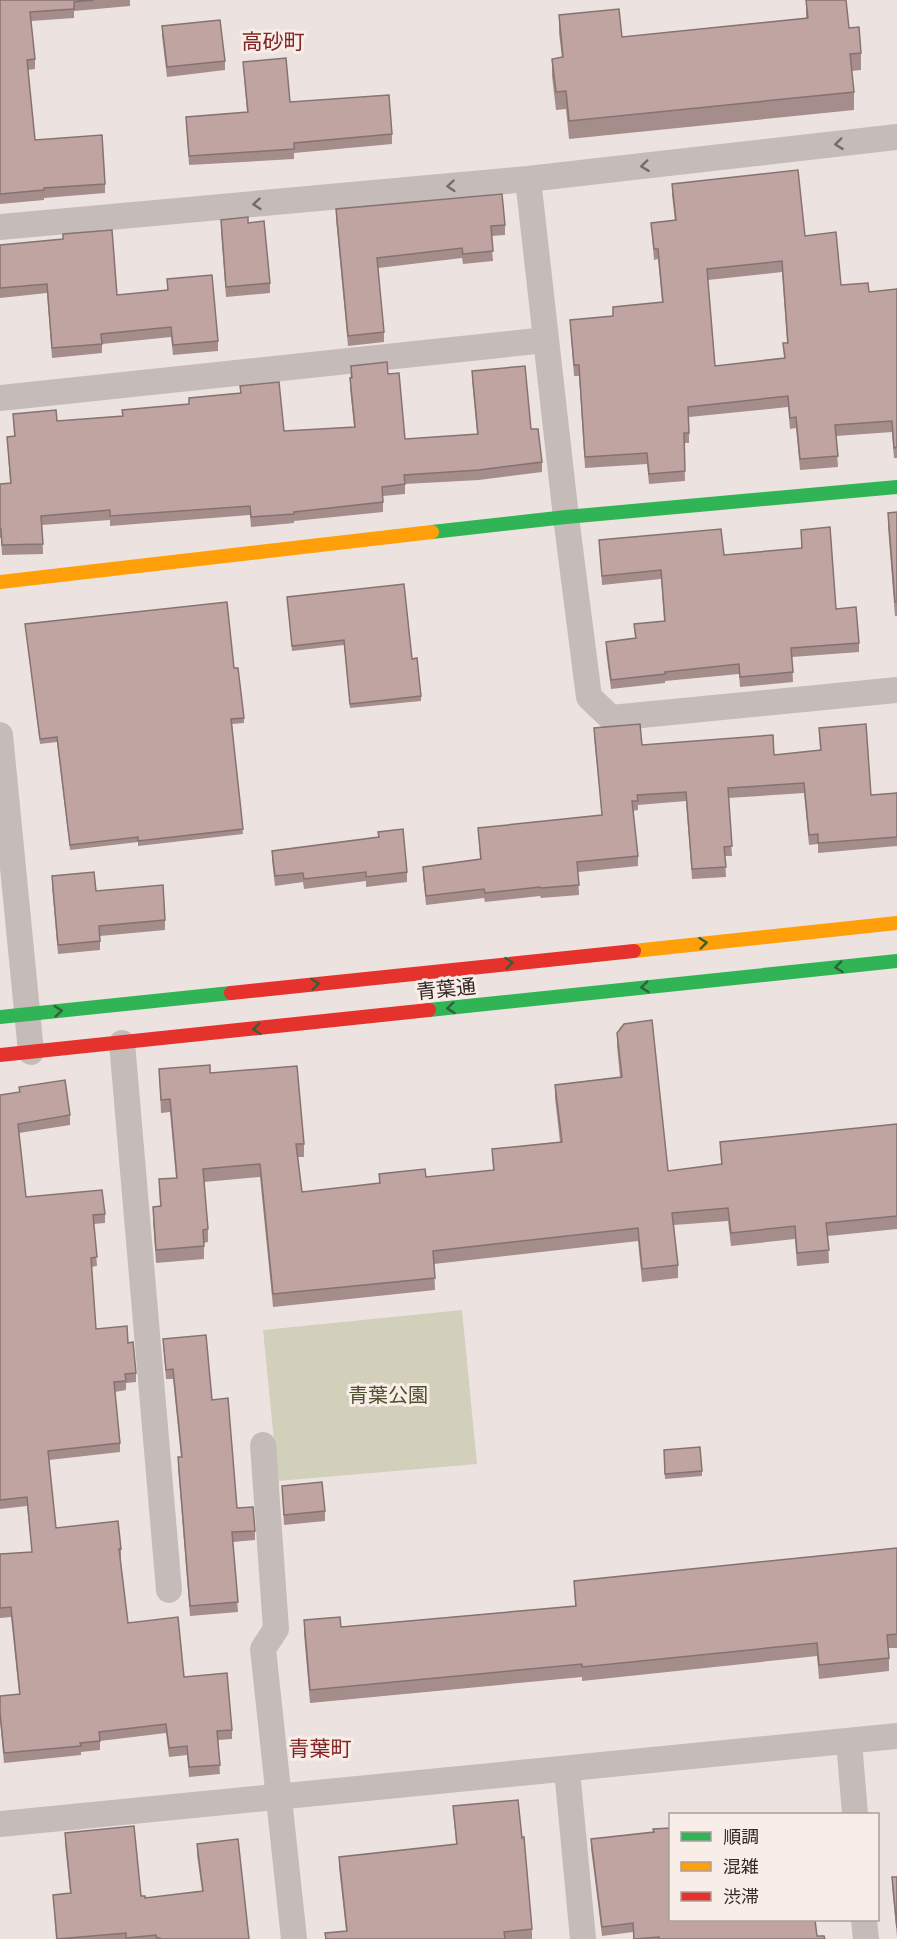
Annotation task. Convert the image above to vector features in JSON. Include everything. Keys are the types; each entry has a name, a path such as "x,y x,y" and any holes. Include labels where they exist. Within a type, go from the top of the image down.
{"street":[{"path":"0,227 528,179 897,137"},
{"path":"528,179 589,697 611,718 897,690"},
{"path":"0,398 546,340"},
{"path":"0,582 566,517 897,487"},
{"path":"0,735 31,1052"},
{"name":"青葉通","path":"0,1017 897,923"},
{"name":"青葉通","path":"0,1055 897,961"},
{"path":"123,1043 169,1590"},
{"path":"263,1444 276,1629 263,1649 294,1939"},
{"path":"0,1824 897,1736"},
{"path":"849,1742 855,1813"},
{"path":"567,1770 583,1939"},
{"path":"864,1921 866,1939"}],"green space":[{"name":"青葉公園","path":"462,1310 477,1464 278,1481 263,1330"}],"building":[{"path":"0,0 94,0 74,2 74,9 30,12 35,59 27,60 35,140 102,135 105,184 44,188 44,190 0,194"},
{"path":"806,0 846,0 849,28 859,27 861,53 850,54 854,92 569,121 566,91 556,92 552,59 563,57 559,15 619,9 622,37 808,18"},
{"path":"220,20 225,61 167,67 162,26"},
{"path":"286,58 290,102 389,95 392,134 294,143 294,149 189,156 186,117 248,112 243,62"},
{"path":"798,170 805,236 836,232 841,285 868,283 869,292 897,289 897,447 894,448 892,421 835,425 838,456 800,459 796,417 790,418 788,396 688,407 689,433 684,433 685,471 649,474 647,453 585,457 579,365 574,365 570,320 613,316 613,307 663,302 658,249 654,249 651,223 676,220 672,184","holes":["782,261 788,343 783,343 785,358 715,366 707,269"]},
{"path":"502,194 505,225 491,226 493,251 463,254 462,248 377,258 384,332 348,336 336,209"},
{"path":"248,217 248,223 264,221 270,283 226,287 221,220"},
{"path":"112,230 117,295 168,290 167,279 212,275 218,341 173,345 171,327 101,334 102,344 52,348 47,284 0,288 0,245 63,239 63,234"},
{"path":"387,362 388,374 399,373 405,439 478,434 472,371 525,366 531,429 538,429 542,462 479,470 404,475 405,484 382,487 383,502 294,512 294,514 251,517 250,506 110,516 110,510 41,516 43,544 2,545 0,484 11,483 7,437 15,436 13,414 56,410 57,421 123,416 122,410 189,404 189,398 241,393 240,386 279,382 284,431 355,427 351,366"},
{"path":"897,512 897,602 895,602 888,513"},
{"path":"830,527 836,609 856,607 859,643 791,648 793,672 740,677 739,664 611,680 606,642 636,638 634,624 665,621 661,570 602,576 599,540 721,529 724,555 802,548 801,530"},
{"path":"404,584 412,659 417,658 421,696 350,704 344,640 292,646 287,597"},
{"path":"227,602 234,668 238,668 244,718 231,719 243,829 138,841 138,837 70,845 57,737 40,739 25,624"},
{"path":"640,724 642,745 773,735 774,755 821,750 819,728 866,724 871,795 897,793 897,837 818,843 818,834 809,835 804,783 728,788 732,846 724,847 726,867 692,869 686,792 637,795 638,801 632,801 638,856 577,862 579,885 485,893 484,889 426,896 423,867 481,859 478,828 602,815 594,728"},
{"path":"403,829 407,872 366,877 366,872 304,879 303,873 275,876 272,851 379,837 378,832"},
{"path":"94,872 96,891 163,885 165,920 99,926 100,941 58,945 52,876"},
{"path":"652,1020 668,1171 722,1164 720,1142 897,1124 897,1216 826,1223 829,1250 797,1253 795,1226 731,1233 728,1208 672,1213 678,1265 642,1269 638,1228 433,1251 435,1278 273,1294 260,1164 203,1169 208,1229 203,1230 204,1246 156,1250 153,1207 161,1206 159,1179 177,1178 170,1099 161,1100 159,1069 210,1065 210,1073 297,1066 304,1144 296,1144 302,1192 380,1183 379,1174 425,1169 426,1177 494,1170 492,1149 562,1142 555,1085 622,1077 617,1033 624,1024"},
{"path":"65,1080 70,1115 18,1124 26,1197 102,1190 105,1214 93,1215 97,1257 91,1258 96,1329 127,1326 128,1343 133,1342 136,1373 125,1374 126,1381 114,1382 120,1443 48,1451 56,1528 118,1521 128,1623 178,1617 184,1677 227,1673 232,1730 217,1731 220,1765 189,1767 187,1746 169,1748 166,1724 99,1732 100,1741 80,1743 81,1746 4,1753 0,1696 20,1694 11,1607 0,1608 0,1554 32,1552 27,1497 0,1500 0,1095 20,1092 19,1087"},
{"path":"206,1335 212,1400 228,1398 237,1508 253,1507 255,1531 232,1532 238,1602 190,1606 178,1457 182,1457 173,1369 166,1370 163,1339"},
{"path":"700,1447 702,1471 665,1474 664,1450"},
{"path":"322,1482 325,1511 284,1515 282,1486"},
{"path":"897,1548 897,1634 887,1635 889,1658 819,1665 817,1643 582,1667 582,1664 310,1690 304,1620 340,1617 341,1627 576,1606 574,1581"},
{"path":"518,1800 522,1838 524,1837 532,1929 504,1932 505,1939 326,1939 325,1933 347,1931 339,1857 457,1844 453,1806"},
{"path":"134,1826 141,1896 145,1898 203,1891 197,1844 238,1839 249,1939 160,1939 156,1935 126,1938 126,1933 57,1939 53,1895 71,1893 65,1833"},
{"path":"669,1828 669,1921 815,1921 817,1936 824,1936 825,1939 659,1939 659,1937 634,1939 633,1923 602,1927 591,1839 654,1832 653,1829"},
{"path":"892,1877 897,1877 897,1928"}],"traffic: fast":[{"path":"432,532 566,517 897,487"},
{"path":"429,1010 897,961"},
{"path":"0,1017 231,993"}],"traffic: slow":[{"path":"0,582 432,532"},
{"path":"634,951 897,923"}],"traffic: jam":[{"path":"231,993 634,951"},
{"path":"0,1055 429,1010"}],"district":[{"name":"高砂町","path":"273,42"},
{"name":"青葉町","path":"320,1749"}]}
